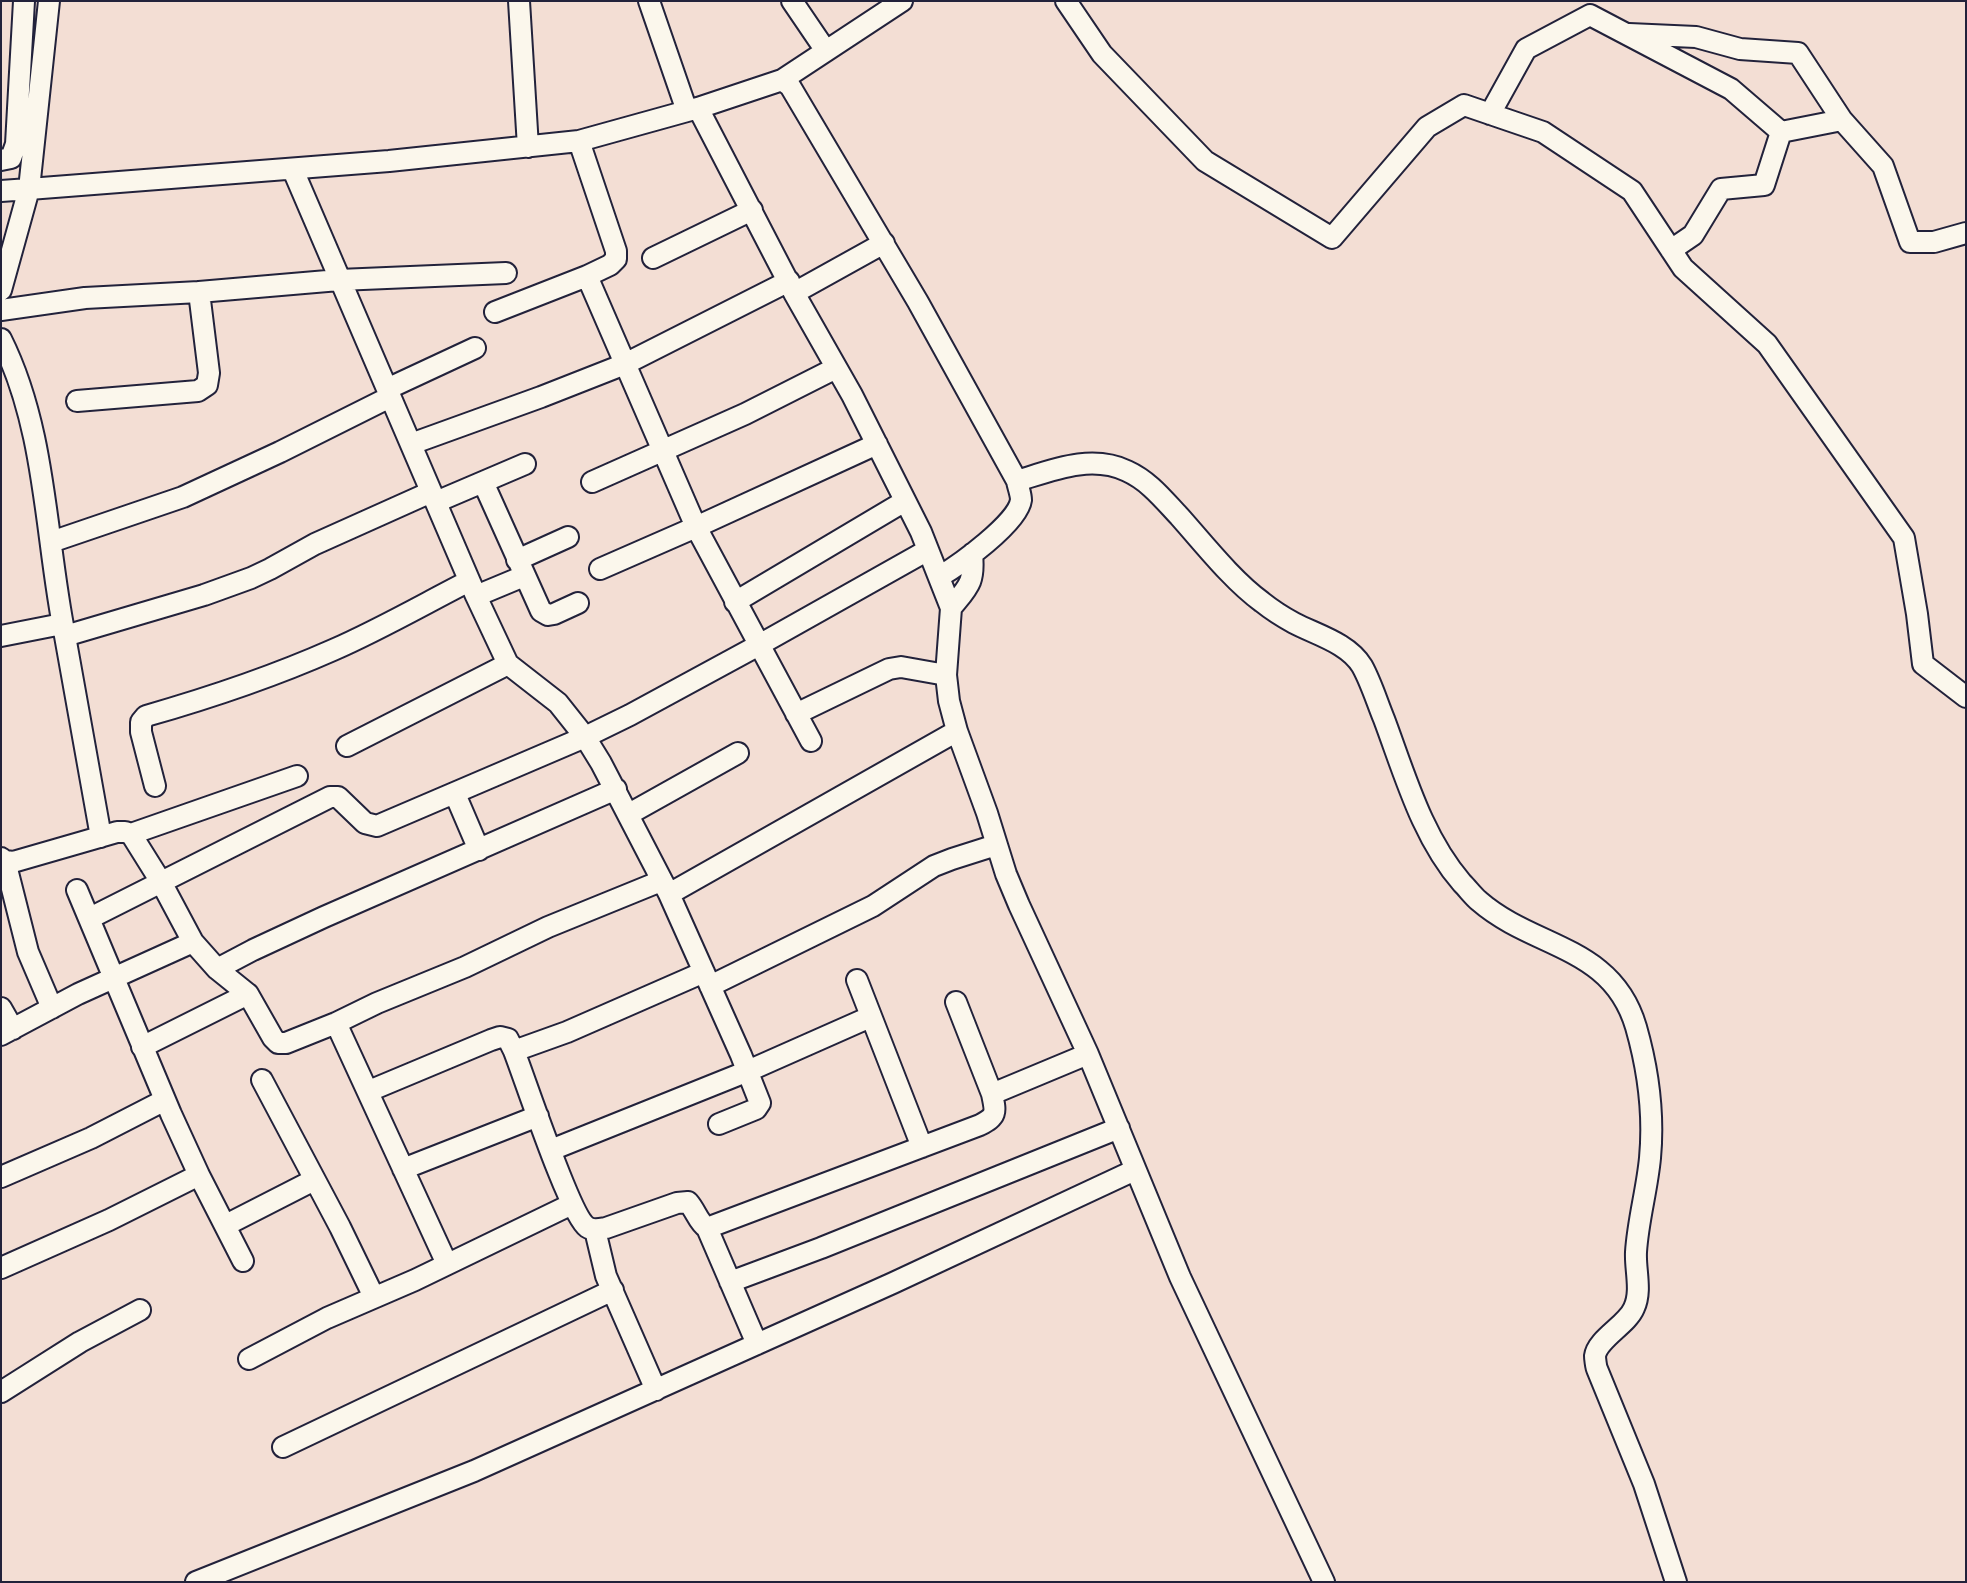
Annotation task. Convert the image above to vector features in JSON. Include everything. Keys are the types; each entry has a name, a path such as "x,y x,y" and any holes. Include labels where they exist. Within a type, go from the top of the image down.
{"street":[{"path":"1,160 11,158 16,144 24,1"},
{"path":"1,290 29,190 49,1"},
{"path":"519,1 528,147"},
{"path":"649,1 692,109 752,210 877,444 928,550 950,608 946,674 949,701 957,731 1019,906 1088,1054 1180,1277 1324,1582"},
{"path":"792,1 826,51"},
{"path":"1,191 293,170 528,147 579,140 692,109 782,80 902,1"},
{"path":"1066,1 1102,54 1205,161 1332,238 1427,127 1464,105 1543,132 1632,191 1683,268 1767,344 1904,538 1917,614 1923,664 1966,697"},
{"path":"1490,114 1526,49 1590,15 1731,89 1781,132"},
{"path":"1624,34 1696,37 1740,49 1798,53 1842,120 1883,166 1910,242 1934,242 1966,234"},
{"path":"782,80 790,86 884,243 1017,481 1021,499 1018,510 1004,526 972,554 939,577"},
{"path":"1781,132 1842,120"},
{"path":"1671,250 1693,235 1721,189 1764,185 1781,132"},
{"path":"495,312 587,276 610,265 616,259 616,251 579,140"},
{"path":"293,170 473,589 508,664 558,703 585,737 629,814 707,979 748,1071 760,1103 756,1109 719,1124"},
{"path":"653,258 752,210"},
{"path":"411,444 625,364 884,243"},
{"path":"1,310 86,298 199,292 339,280 506,273"},
{"path":"587,276 696,527 811,742"},
{"path":"77,401 198,391 207,384 209,373 199,292"},
{"path":"1,339 21,388 35,442 64,630 100,836"},
{"path":"51,542 182,496 280,452 475,348"},
{"path":"592,482 746,414 836,368"},
{"path":"600,569 877,444"},
{"path":"1017,481 1080,463 1104,464 1126,470 1151,485 1222,564 1261,601 1292,622 1338,645 1353,655 1362,667 1374,692 1433,843 1451,870 1479,901 1503,918 1589,962 1612,982 1628,1004 1636,1029 1649,1091 1651,1155 1638,1232 1636,1256 1638,1291 1635,1307 1627,1319 1598,1347 1595,1357 1596,1368 1644,1484 1676,1582"},
{"path":"1,636 64,630 204,595 252,578 315,544 433,497 483,482 525,464"},
{"path":"483,482 541,611 548,615 554,614 578,603"},
{"path":"735,602 905,501"},
{"path":"155,786 141,732 141,722 146,716 233,690 335,650 521,568 568,537"},
{"path":"90,918 330,797 338,797 365,823 376,826 455,794 585,737 759,645 928,550"},
{"path":"950,608 971,582 974,572 972,554"},
{"path":"347,746 508,664"},
{"path":"796,714 889,668 901,667 946,674"},
{"path":"52,1008 28,952 3,860 13,862 116,832 130,834 160,882 193,942 217,969 248,994 272,1038 278,1043 286,1043 465,967 548,928 665,887 957,731"},
{"path":"629,814 738,753"},
{"path":"130,834 297,776"},
{"path":"217,969 252,950 324,917 616,790"},
{"path":"455,794 479,850"},
{"path":"514,1051 707,979 873,906 934,866 952,858 996,845"},
{"path":"77,890 165,1100 199,1175 243,1261"},
{"path":"1,1008 7,1032 114,978 193,942"},
{"path":"857,980 922,1147"},
{"path":"142,1047 248,994"},
{"path":"707,1228 980,1125 991,1119 995,1110 992,1094 956,1002"},
{"path":"551,1150 748,1071 870,1017"},
{"path":"336,1023 369,1091 447,1264"},
{"path":"369,1091 500,1037 508,1039 572,1204 587,1227 595,1230 677,1203 688,1202 694,1209 701,1224 707,1228 757,1344"},
{"path":"992,1094 1088,1054"},
{"path":"262,1080 348,1242 374,1297"},
{"path":"1,1177 91,1138 165,1100"},
{"path":"403,1169 538,1116"},
{"path":"730,1282 821,1248 1119,1128"},
{"path":"196,1582 474,1471 894,1283 1135,1170"},
{"path":"1,1268 109,1220 199,1175"},
{"path":"226,1225 314,1180"},
{"path":"249,1359 327,1318 447,1264 572,1204"},
{"path":"595,1230 602,1262 656,1390"},
{"path":"283,1447 613,1290"},
{"path":"1,1392 80,1342 140,1310"}]}
